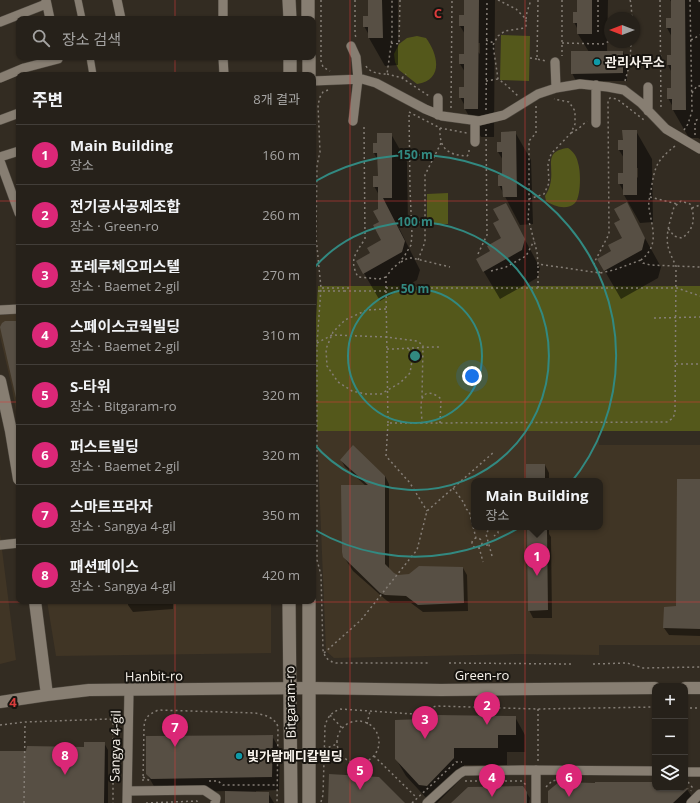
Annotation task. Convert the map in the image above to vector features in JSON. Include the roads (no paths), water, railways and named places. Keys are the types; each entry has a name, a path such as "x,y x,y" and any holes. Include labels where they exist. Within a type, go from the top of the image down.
{"main road":[{"path":"289,0 290,16"},
{"path":"308,0 308,16"},
{"path":"290,60 290,72"},
{"path":"309,60 309,72"},
{"name":"Bitgaram-ro","path":"289,604 291,803"},
{"name":"Bitgaram-ro","path":"308,803 309,604"}],"street":[{"path":"78,0 81,16"},
{"path":"117,0 120,16"},
{"path":"223,0 223,16"},
{"path":"0,22 46,2 49,16"},
{"path":"353,121 358,79 354,44"},
{"path":"0,78 24,68 54,60"},
{"path":"90,60 92,72"},
{"path":"223,60 224,72"},
{"path":"553,62 556,92"},
{"path":"316,81 358,79 376,83 438,114 458,120 475,121 504,115 538,94 556,92 580,84 624,90 641,103 666,129 700,149"},
{"path":"593,119 596,86"},
{"path":"648,87 648,110"},
{"path":"438,101 438,114"},
{"path":"0,120 16,113"},
{"path":"472,143 475,121"},
{"path":"0,157 16,151"},
{"path":"0,161 16,205"},
{"path":"0,310 16,309"},
{"path":"0,381 12,431 16,459"},
{"path":"0,546 16,543"},
{"path":"35,604 47,695"},
{"name":"Hanbit-ro","path":"0,702 89,690 309,688"},
{"name":"Green-ro","path":"309,688 441,690 652,688"},
{"path":"688,688 700,688"},
{"name":"Sangya 4-gil","path":"127,803 129,690"},
{"path":"536,803 537,766"},
{"path":"427,803 464,771 537,766 652,771"},
{"path":"688,772 700,772"},
{"path":"128,791 204,790 216,798 216,803"},
{"path":"690,799 700,794"}],"place":[{"name":"관리사무소","path":"597,62"},
{"name":"Main Building","path":"537,576"},
{"name":"전기공사공제조합","path":"487,725"},
{"name":"포레루체오피스텔","path":"425,739"},
{"name":"스마트프라자","path":"175,747"},
{"name":"빛가람메디칼빌딩","path":"239,756"},
{"name":"패션페이스","path":"65,775"},
{"name":"S-타워","path":"360,790"},
{"name":"스페이스코웍빌딩","path":"492,797"},
{"name":"퍼스트빌딩","path":"569,797"}]}
